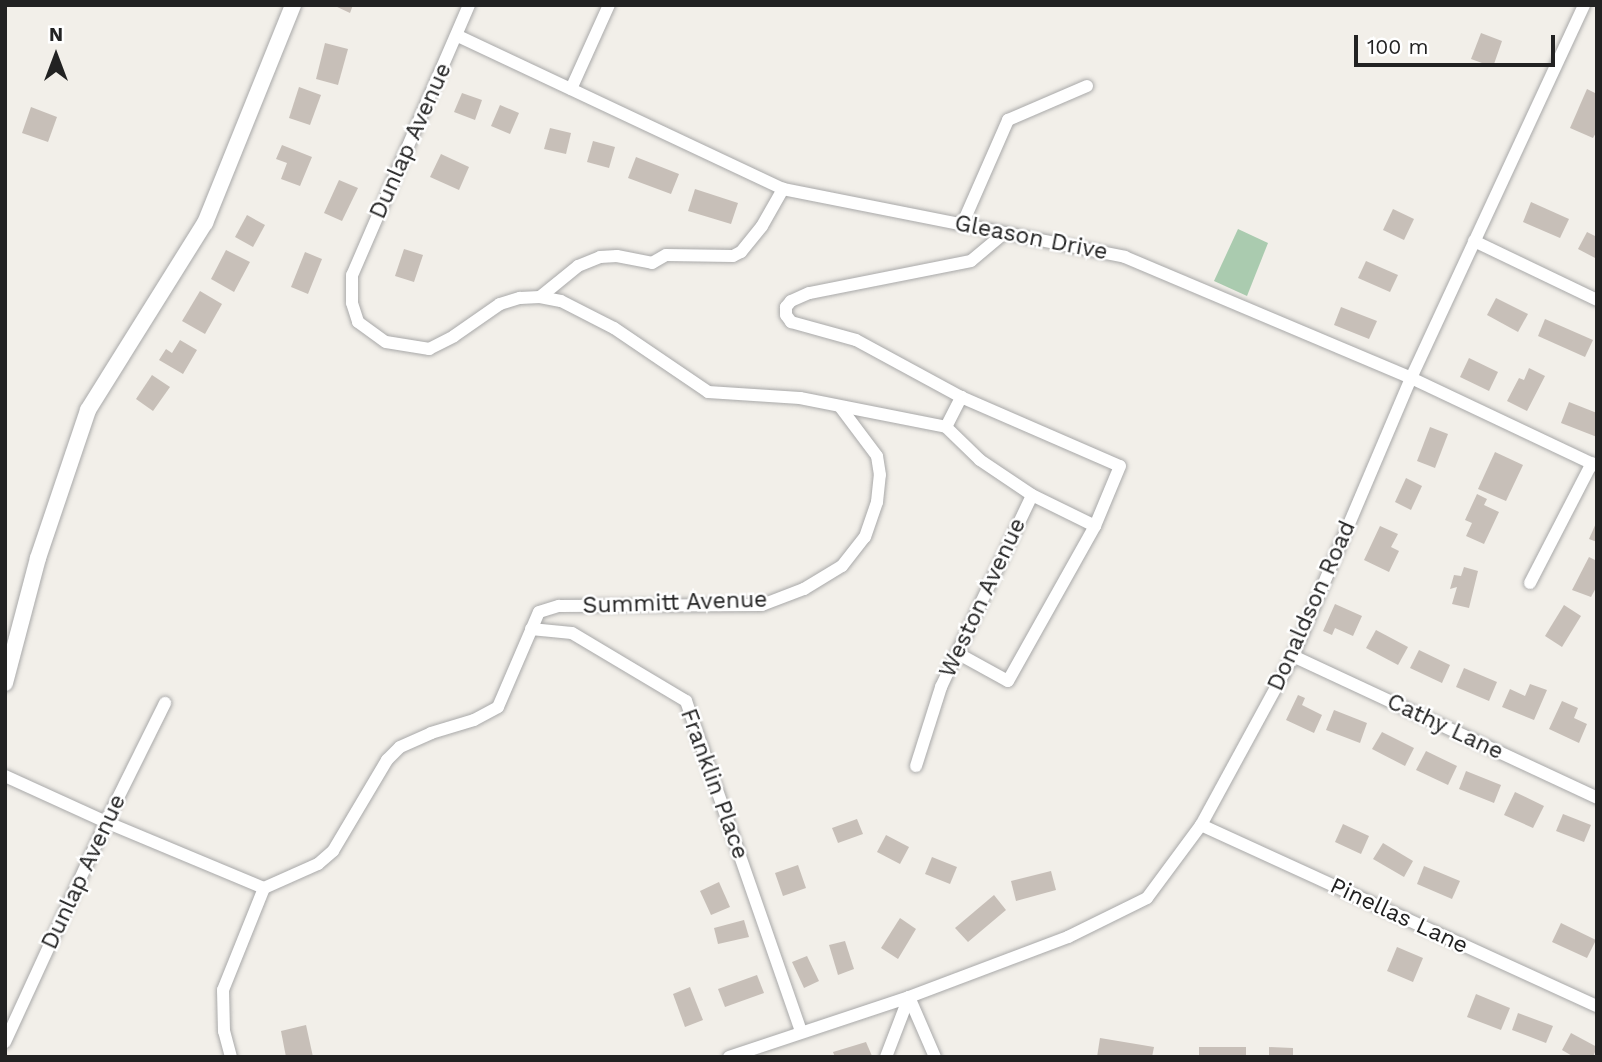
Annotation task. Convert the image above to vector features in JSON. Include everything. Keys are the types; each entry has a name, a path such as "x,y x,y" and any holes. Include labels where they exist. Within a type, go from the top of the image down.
{"street":[{"path":"5,683 38,558 88,410 205,223 293,5"},
{"name":"Dunlap Avenue","path":"469,5 458,36 352,275 352,303 358,322 386,342 421,350 454,337 500,304 520,298 540,297"},
{"path":"571,89 609,5"},
{"name":"Donaldson Road","path":"729,1057 909,997 1068,937 1147,898 1200,825 1293,656 1411,378 1584,5"},
{"name":"Gleason Drive","path":"458,36 783,189 1125,257 1411,378 1595,465"},
{"path":"962,225 1008,120 1087,86"},
{"path":"540,297 578,266 600,257 617,256 652,263 666,255 733,256 741,252 762,226 783,189"},
{"path":"957,653 1008,681 1095,526 1120,466 961,397 856,340 791,322 786,315 786,307 791,301 809,293 971,261 1002,234"},
{"path":"1474,242 1597,300"},
{"path":"540,297 561,301 604,322 708,392 800,398 841,408 884,412 946,427 961,397"},
{"name":"Summitt Avenue","path":"264,888 318,864 333,851 387,760 400,747 495,710 500,704 539,612 559,606 762,605 823,580 842,566 865,537 879,488 877,456 841,408"},
{"name":"Weston Avenue","path":"916,766 941,687 1032,495 979,460 946,427"},
{"path":"1530,583 1595,465"},
{"path":"1032,495 1095,526"},
{"name":"Franklin Place","path":"531,629 572,633 685,701 801,1031"},
{"name":"Cathy Lane","path":"1293,656 1597,798"},
{"name":"Dunlap Avenue","path":"5,1042 106,822 165,703"},
{"path":"5,776 106,822 264,888 223,990 224,1031 231,1057"},
{"name":"Pinellas Lane","path":"1200,825 1597,1006"},
{"path":"886,1057 909,997"},
{"path":"909,997 935,1057"}],"green space":[{"path":"1238,229 1268,243 1247,296 1214,281"}],"building":[{"path":"333,5 353,5 350,13"},
{"path":"1481,33 1502,41 1493,67 1471,59"},
{"path":"325,43 348,49 338,85 316,79"},
{"path":"299,87 321,95 310,125 289,118"},
{"path":"1587,89 1597,94 1597,131 1593,138 1570,128"},
{"path":"462,93 482,100 475,120 454,112"},
{"path":"500,105 519,113 510,134 491,126"},
{"path":"31,107 57,117 48,142 22,133"},
{"path":"550,128 571,133 566,154 544,149"},
{"path":"593,141 615,147 609,168 587,162"},
{"path":"282,145 312,157 300,186 281,179 287,163 276,159"},
{"path":"441,154 469,167 459,190 430,177"},
{"path":"636,157 679,174 671,194 628,178"},
{"path":"339,180 358,188 342,221 324,213"},
{"path":"695,189 738,203 731,224 688,211"},
{"path":"1531,202 1569,219 1560,238 1523,222"},
{"path":"1393,209 1414,219 1404,240 1383,230"},
{"path":"247,215 265,225 253,247 235,237"},
{"path":"1587,232 1597,237 1597,259 1578,249"},
{"path":"404,249 423,255 414,282 395,276"},
{"path":"226,250 250,262 234,292 211,279"},
{"path":"305,252 322,259 308,294 291,287"},
{"path":"1366,261 1398,275 1390,292 1358,278"},
{"path":"200,291 222,304 205,334 182,321"},
{"path":"1496,298 1528,314 1518,332 1487,315"},
{"path":"1341,307 1377,321 1369,339 1334,325"},
{"path":"1545,319 1593,340 1585,357 1538,336"},
{"path":"180,340 197,350 183,374 159,360 166,349 172,353"},
{"path":"1469,358 1498,372 1489,391 1460,377"},
{"path":"1529,368 1545,376 1527,411 1507,401 1519,378 1524,380"},
{"path":"152,375 170,387 153,411 136,399"},
{"path":"1569,402 1597,413 1597,437 1561,423"},
{"path":"1430,427 1448,434 1435,468 1417,461"},
{"path":"1495,452 1523,465 1506,501 1478,489"},
{"path":"1406,478 1422,486 1411,510 1395,502"},
{"path":"1477,494 1487,499 1484,505 1499,512 1484,544 1466,536 1472,523 1465,520"},
{"path":"1597,521 1597,542 1589,539"},
{"path":"1380,526 1398,534 1391,547 1399,551 1389,572 1364,560"},
{"path":"1589,557 1597,561 1597,586 1591,597 1572,590"},
{"path":"1464,567 1478,571 1469,608 1452,604 1457,587 1450,589 1454,575 1461,576"},
{"path":"1335,604 1362,616 1353,636 1335,628 1332,635 1323,631"},
{"path":"1564,605 1581,616 1562,647 1545,636"},
{"path":"1376,630 1408,647 1398,665 1366,648"},
{"path":"1419,650 1450,665 1442,683 1410,668"},
{"path":"1464,668 1497,682 1489,701 1456,687"},
{"path":"1530,684 1547,690 1534,720 1502,707 1510,689 1525,696"},
{"path":"1298,695 1305,698 1302,705 1322,715 1314,733 1286,720"},
{"path":"1562,701 1578,708 1574,718 1587,724 1579,743 1549,729"},
{"path":"1334,710 1367,723 1360,743 1326,730"},
{"path":"1382,732 1414,748 1405,766 1372,749"},
{"path":"1426,751 1457,766 1448,785 1416,770"},
{"path":"1466,771 1501,785 1494,803 1459,789"},
{"path":"1515,792 1544,806 1533,828 1504,815"},
{"path":"1563,814 1591,825 1584,842 1556,831"},
{"path":"857,819 863,834 838,843 832,828"},
{"path":"1343,824 1369,836 1361,854 1335,842"},
{"path":"886,835 909,847 900,864 877,852"},
{"path":"1383,843 1413,861 1404,877 1373,859"},
{"path":"932,857 957,867 950,884 925,874"},
{"path":"798,865 806,888 783,896 775,873"},
{"path":"1424,866 1460,881 1452,899 1417,884"},
{"path":"1051,871 1056,890 1016,901 1011,881"},
{"path":"719,882 730,907 711,915 700,891"},
{"path":"994,895 1006,910 968,942 955,928"},
{"path":"900,918 916,929 898,959 881,948"},
{"path":"744,920 749,937 718,944 714,928"},
{"path":"1561,923 1596,940 1587,958 1552,942"},
{"path":"845,941 854,969 838,975 829,945"},
{"path":"1397,947 1423,958 1413,982 1387,971"},
{"path":"807,956 819,981 804,988 792,962"},
{"path":"757,975 764,993 725,1007 718,989"},
{"path":"690,987 703,1020 685,1027 673,994"},
{"path":"1476,994 1510,1008 1501,1030 1467,1017"},
{"path":"1518,1013 1553,1026 1546,1043 1512,1030"},
{"path":"306,1025 313,1057 286,1057 281,1031"},
{"path":"1571,1033 1597,1047 1593,1057 1574,1057 1562,1050"},
{"path":"1100,1038 1154,1047 1152,1057 1097,1057"},
{"path":"866,1042 872,1056 835,1057 833,1052"},
{"path":"1199,1047 1246,1047 1246,1057 1199,1057"},
{"path":"1269,1047 1293,1048 1293,1057 1269,1057"}]}
